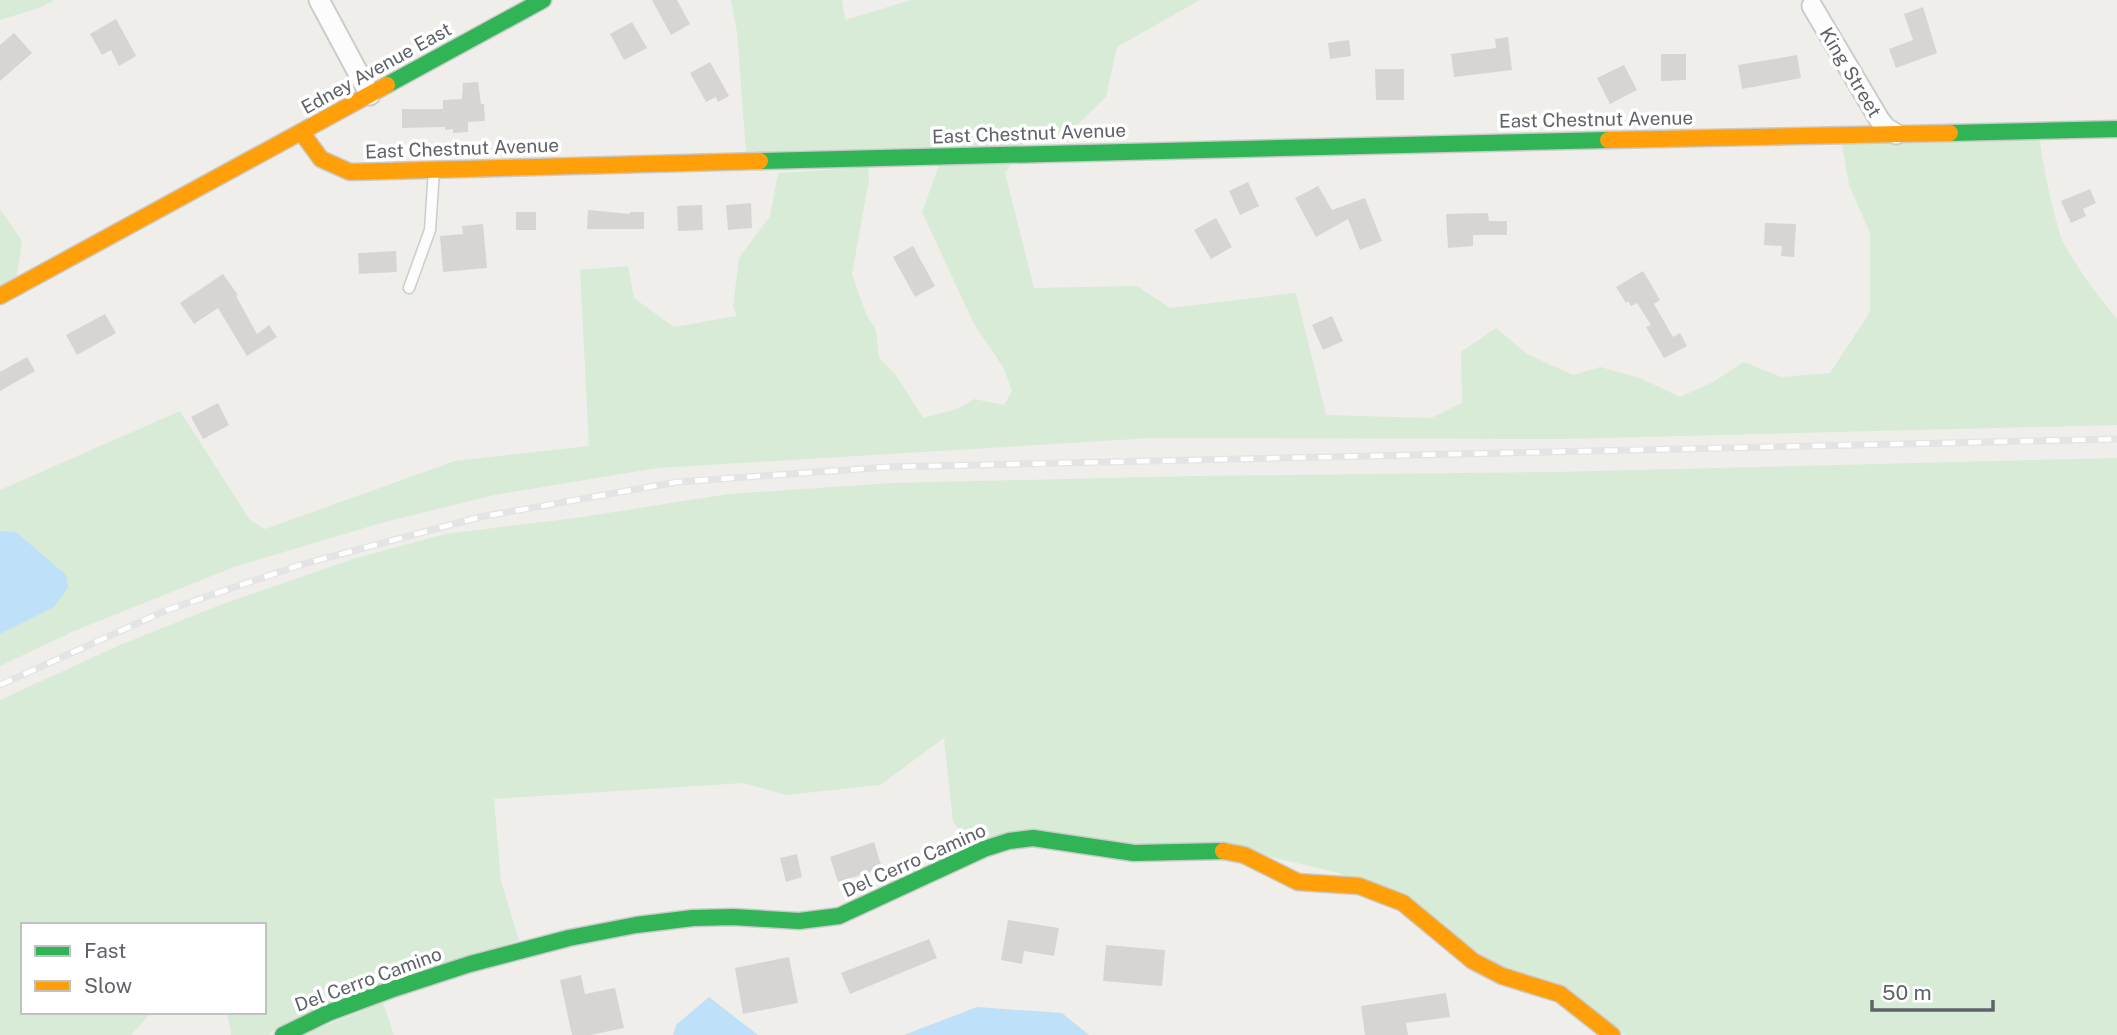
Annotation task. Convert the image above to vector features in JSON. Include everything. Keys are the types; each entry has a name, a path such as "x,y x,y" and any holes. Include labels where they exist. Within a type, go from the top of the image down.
{"street":[{"path":"319,0 370,95"},
{"name":"Edney Avenue East","path":"302,133 543,0"},
{"name":"King Street","path":"1812,6 1879,119 1886,128 1896,134"},
{"name":"East Chestnut Avenue","path":"302,133 325,164 350,172 1391,144 2117,129"},
{"path":"0,296 302,133"},
{"name":"Del Cerro Camino","path":"283,1035 343,1006 414,982 523,949 571,938 669,921 732,917 807,923 822,921 839,916 984,849 1009,841 1033,838 1134,852 1225,851 1244,855 1298,882 1342,884 1382,894 1403,903 1473,961 1502,976 1560,994 1612,1035"}],"lane":[{"path":"409,288 430,230 434,170"}],"green space":[{"path":"0,0 55,0 0,20"},
{"path":"731,0 842,0 845,20 911,0 1200,0 1117,47 1106,97 1070,132 1031,133 1023,145 746,152 737,33"},
{"path":"2040,140 2048,188 2061,237 2086,279 2117,318 2117,425 1560,439 1152,438 658,468 494,495 381,523 234,567 74,631 0,666 0,634 53,607 66,575 16,533 0,531 0,490 180,411 250,520 265,529 455,461 589,446 580,270 628,266 634,298 674,327 737,316 733,306 739,258 770,216 778,173 868,167 869,179 852,274 866,314 876,330 879,358 896,375 923,418 957,409 974,399 1004,405 1012,391 1003,367 974,324 922,212 939,165 1011,164 1005,173 1034,288 1137,286 1170,308 1296,293 1326,415 1431,418 1462,403 1461,352 1496,328 1527,354 1573,375 1600,367 1640,378 1680,397 1713,382 1744,362 1781,377 1830,373 1870,312 1870,233 1849,185 1842,144"},
{"path":"0,209 22,241 17,276 0,286"},
{"path":"2117,458 2117,1035 1625,1035 1594,1011 1507,969 1339,873 1263,855 972,845 953,822 944,738 880,785 786,795 743,783 494,799 501,881 519,940 275,1029 269,1035 231,1035 227,1014 266,1014 266,923 21,923 21,1014 150,1014 131,1035 0,1035 0,700 120,645 220,605 353,559 445,534 576,518 728,494 892,483 1555,472"},
{"path":"383,1003 394,1035 302,1035"}],"water":[{"path":"0,531 16,532 66,575 68,588 54,607 0,634"},
{"path":"709,997 758,1035 673,1035 676,1025"},
{"path":"977,1007 1062,1013 1089,1035 904,1035"}],"building":[{"path":"652,0 677,0 690,24 671,35"},
{"path":"1923,7 1937,53 1896,68 1889,49 1913,40 1904,14"},
{"path":"116,19 136,56 119,66 111,50 102,55 90,34"},
{"path":"632,22 647,48 624,60 610,34"},
{"path":"14,33 32,53 0,81 0,45"},
{"path":"1508,37 1512,70 1454,77 1451,54 1496,48 1495,39"},
{"path":"1349,40 1351,56 1330,59 1328,43"},
{"path":"1661,54 1686,54 1686,80 1661,81"},
{"path":"1797,55 1801,78 1742,89 1738,65"},
{"path":"710,62 729,96 718,102 716,97 706,102 690,73"},
{"path":"1624,65 1637,90 1610,104 1597,78"},
{"path":"1375,69 1404,69 1404,100 1376,100"},
{"path":"478,82 485,121 468,122 468,132 453,133 453,129 445,130 445,127 402,128 402,109 443,109 443,100 462,99 463,83"},
{"path":"1248,182 1259,206 1240,215 1229,191"},
{"path":"1318,186 1332,210 1365,198 1382,241 1360,250 1348,219 1316,237 1295,198"},
{"path":"2090,189 2096,203 2083,209 2086,216 2071,223 2061,201"},
{"path":"751,203 752,228 728,230 726,205"},
{"path":"702,205 703,230 678,231 677,206"},
{"path":"588,210 630,214 644,212 644,229 587,229"},
{"path":"516,212 536,212 536,230 516,230"},
{"path":"1488,213 1489,221 1507,221 1507,235 1473,235 1473,246 1448,248 1446,214"},
{"path":"1216,218 1232,247 1211,259 1194,230"},
{"path":"1765,223 1796,224 1794,257 1781,256 1782,246 1764,245"},
{"path":"483,224 487,268 443,272 440,236 463,234 462,226"},
{"path":"913,246 935,286 915,297 893,257"},
{"path":"396,251 397,272 359,274 358,253"},
{"path":"1643,271 1660,300 1654,304 1673,337 1680,333 1687,346 1664,358 1646,327 1651,325 1637,303 1631,306 1628,301 1626,303 1616,287"},
{"path":"223,274 238,295 236,296 257,334 269,325 277,337 247,356 218,308 194,324 180,303"},
{"path":"105,314 116,333 77,355 66,335"},
{"path":"1332,316 1343,341 1323,350 1312,325"},
{"path":"27,357 35,371 0,391 0,372"},
{"path":"218,403 229,425 203,439 191,417"},
{"path":"874,842 882,868 838,882 830,857"},
{"path":"797,854 802,877 786,882 780,858"},
{"path":"1008,920 1059,928 1054,956 1024,951 1022,964 1001,960"},
{"path":"929,939 937,958 850,994 841,973"},
{"path":"1106,945 1165,950 1162,986 1103,981"},
{"path":"789,957 798,1003 743,1014 735,968"},
{"path":"581,975 585,994 615,988 624,1028 591,1035 572,1035 560,980"},
{"path":"1446,993 1450,1017 1406,1023 1408,1035 1365,1035 1361,1006"}],"railway":[{"path":"0,685 167,610 300,565 480,517 677,482 888,467 2117,439"}],"traffic: fast":[{"path":"387,85 543,0"},
{"path":"1950,133 2117,129"},
{"path":"760,161 1608,140"},
{"path":"283,1035 328,1013 390,990 470,964 569,938 636,925 693,918 733,917 799,921 839,916 984,849 1009,841 1033,838 1134,853 1223,851"}],"traffic: slow":[{"path":"0,296 387,85"},
{"path":"302,133 321,159 350,172 760,161"},
{"path":"1608,140 1950,133"},
{"path":"1223,851 1244,855 1298,882 1359,886 1403,903 1473,961 1502,976 1560,994 1612,1035"}]}
